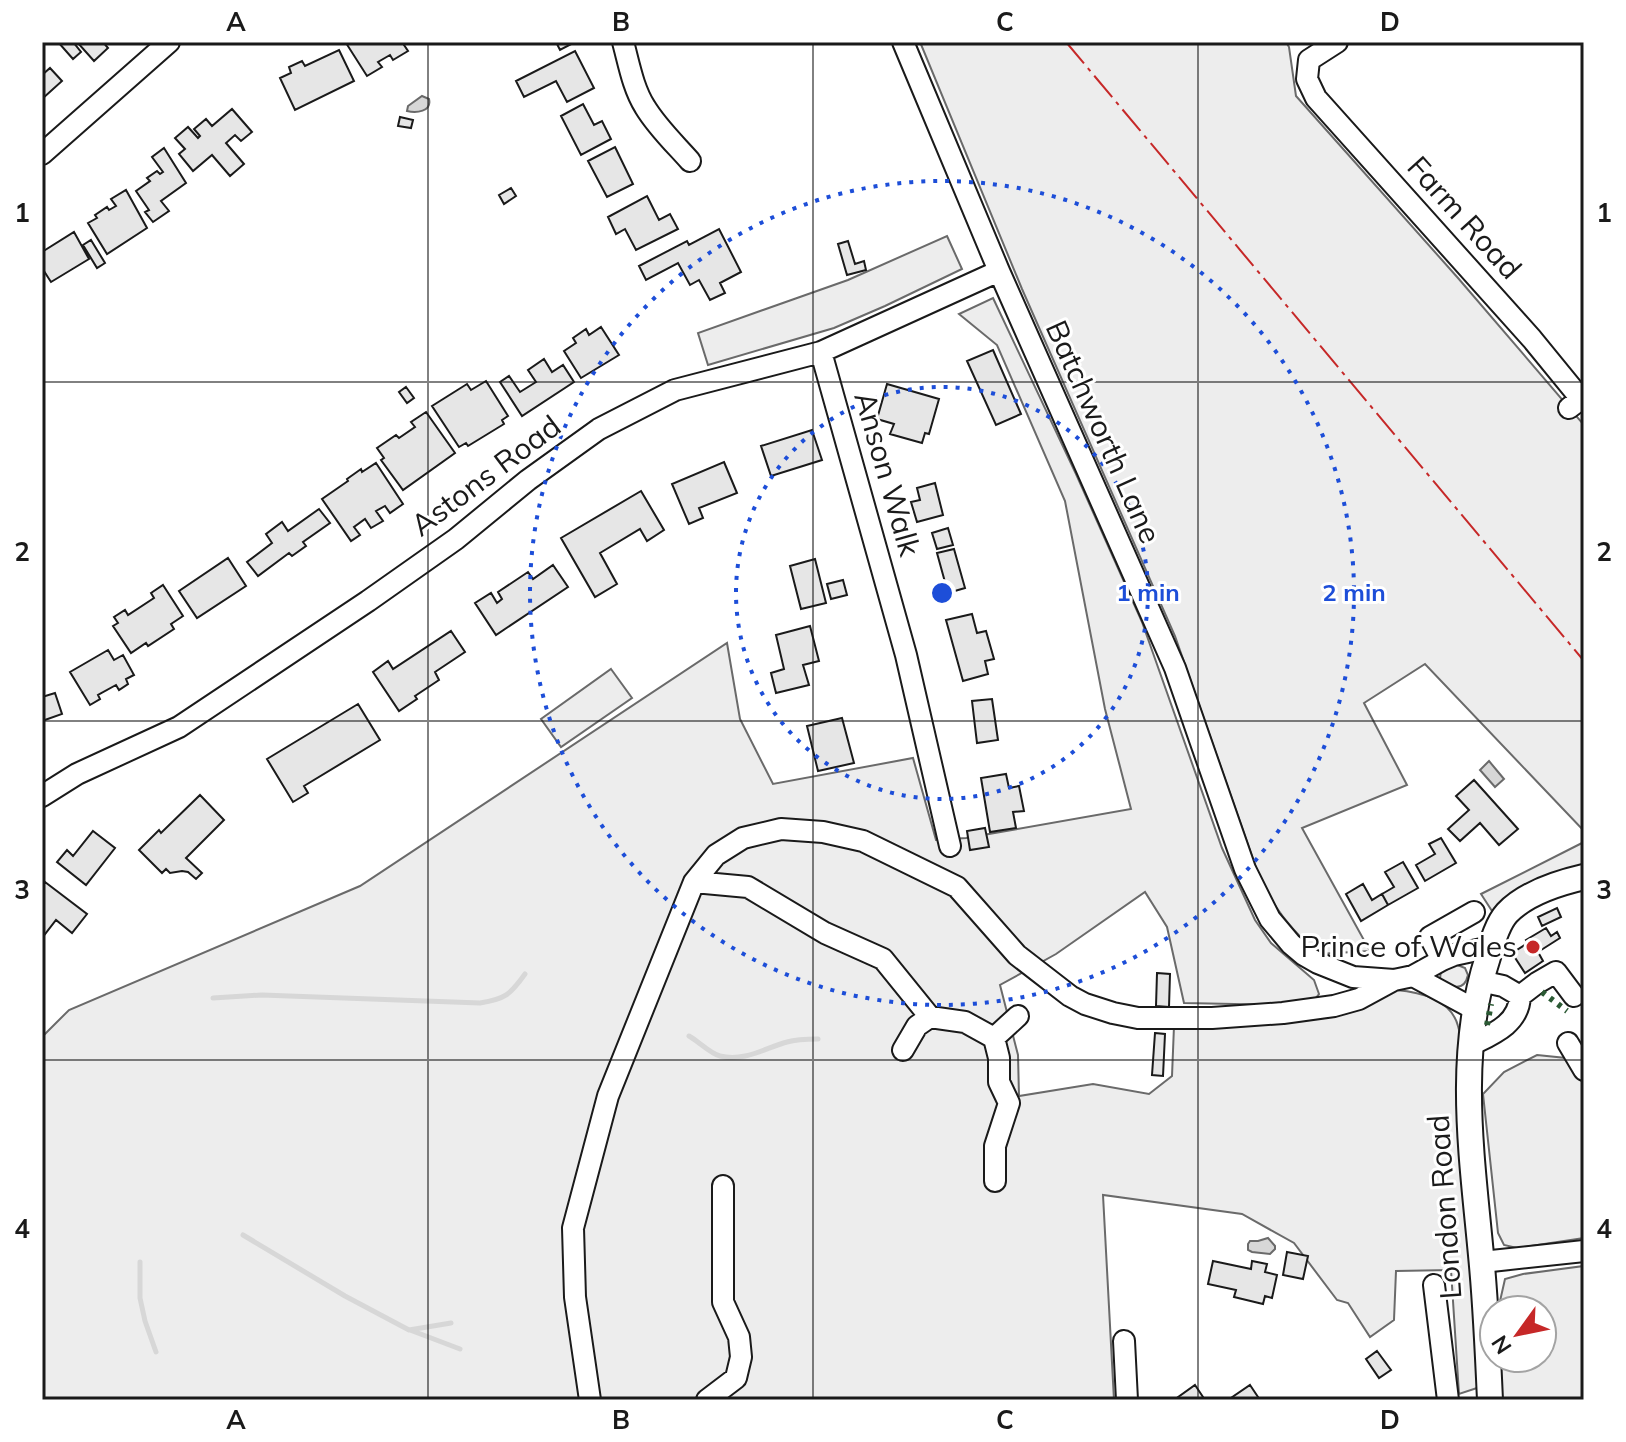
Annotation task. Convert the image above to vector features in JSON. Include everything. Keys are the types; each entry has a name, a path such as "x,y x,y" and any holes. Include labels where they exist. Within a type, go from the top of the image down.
{"main road":[{"name":"London Road","path":"1490,1400 1482,1262 1470,1152 1468,1085 1474,1009 1491,947 1505,915 1525,899 1584,877"}],"street":[{"path":"42,154 169,42"},
{"path":"623,42 633,81 645,107 690,161"},
{"name":"Batchworth Lane","path":"903,42 999,271 1175,668 1245,869 1270,919 1304,955 1335,971 1353,977 1404,978 1474,1009"},
{"name":"Farm Road","path":"1337,42 1309,60 1307,79 1316,98 1532,339 1578,405"},
{"name":"Astons Road","path":"42,796 77,774 179,727 456,539 528,480 599,429 675,390 821,352 999,271"},
{"name":"Anson Walk","path":"821,352 906,655 950,846"},
{"path":"590,1400 575,1297 573,1228 608,1096 694,882 716,855 743,838 781,829 823,832 863,841 957,887 1017,955 1070,996 1085,1004 1138,1018 1212,1018 1317,1008 1359,999 1442,960 1491,947"},
{"path":"694,882 748,887 825,933 883,959 924,1018 965,1022 994,1038 1007,1058 999,1082 1009,1103 995,1146 995,1181"},
{"path":"1442,960 1430,937 1474,912"},
{"path":"1317,1008 1330,989 1335,971"},
{"path":"1471,1045 1496,1033 1511,1020 1519,1007 1520,996 1556,972 1574,996"},
{"path":"1480,981 1503,986 1520,996"},
{"path":"994,1038 1018,1016"},
{"path":"903,1050 924,1018"},
{"path":"1568,1043 1584,1070"},
{"path":"707,1400 736,1378 741,1357 739,1337 723,1302 723,1186"},
{"path":"1482,1262 1584,1251"},
{"path":"1434,1285 1448,1400"},
{"path":"1124,1341 1127,1400"}],"shaded area":[{"path":"920,42 1286,42 1296,96 1584,425 1584,831 1425,664 1364,703 1407,785 1302,828 1370,951 1318,954 1293,929 1261,882 1175,636 1022,289"},
{"path":"422,96 429,99 426,109 407,111 408,106"},
{"path":"947,236 962,269 834,328 708,365 698,333 848,280"},
{"path":"993,298 1142,622 1222,848 1255,920 1271,943 1314,980 1319,994 1315,999 1279,1005 1184,1003 1167,927 1145,892 1056,954 1000,985 1018,1055 1019,1096 1093,1084 1149,1094 1172,1076 1174,1026 1396,990 1424,995 1441,1003 1454,1017 1460,1038 1459,1077 1480,1387 1459,1394 1451,1270 1396,1271 1394,1320 1370,1337 1348,1303 1337,1300 1294,1243 1242,1214 1103,1195 1114,1400 42,1400 42,1037 69,1010 360,886 727,643 740,719 773,784 913,758 936,840 966,838 1131,809 1105,709 1065,501 997,345 959,314"},
{"path":"611,669 632,698 561,747 541,719"},
{"path":"1489,761 1504,779 1495,787 1480,770"},
{"path":"1584,842 1584,866 1492,911 1481,894"},
{"path":"1455,964 1465,968 1468,975 1463,984 1456,987 1440,979 1441,970"},
{"path":"1537,1055 1566,1058 1584,1083 1584,1238 1517,1248 1504,1245 1498,1233 1483,1094 1504,1072"},
{"path":"1268,1238 1275,1246 1270,1254 1248,1250 1250,1241"},
{"path":"1584,1266 1584,1400 1501,1400 1500,1374 1558,1374 1558,1294 1502,1294 1505,1279"}],"building":[{"path":"58,42 73,42 81,52 73,59"},
{"path":"77,42 103,42 108,48 94,61"},
{"path":"348,42 402,42 408,51 393,60 390,55 378,62 382,67 367,76"},
{"path":"556,42 575,42 560,50"},
{"path":"339,50 354,81 295,110 280,78 291,73 289,67 302,61 305,66"},
{"path":"575,51 594,88 567,102 556,81 524,97 516,81"},
{"path":"50,68 62,81 42,99 42,75"},
{"path":"583,104 594,125 602,121 611,139 581,155 561,116"},
{"path":"232,109 252,132 241,141 235,135 226,143 244,164 230,176 212,155 193,171 179,154 185,149 175,138 188,127 198,138 200,136 194,129 206,119 212,126"},
{"path":"400,117 413,120 411,128 398,126"},
{"path":"615,147 633,184 607,197 588,161"},
{"path":"164,148 186,183 161,201 169,211 153,222 136,191 150,181 147,178 157,171 160,174 163,172 152,157"},
{"path":"511,188 516,196 504,204 499,195"},
{"path":"126,190 147,228 107,254 88,223 107,207 109,210 116,206 111,199"},
{"path":"647,196 659,220 670,214 678,229 636,250 625,229 616,234 608,217"},
{"path":"719,229 741,272 720,283 725,293 710,300 699,280 690,285 678,263 646,280 639,266 687,241 689,245"},
{"path":"74,232 89,259 51,282 42,268 42,252"},
{"path":"91,240 105,263 97,268 83,245"},
{"path":"848,241 855,264 864,261 866,270 847,275 838,244"},
{"path":"601,327 619,355 581,378 564,351 576,343 573,338 586,329 589,335"},
{"path":"993,350 1021,414 996,425 967,361"},
{"path":"544,359 552,372 563,365 574,382 522,416 500,382 509,376 520,392 536,382 528,370"},
{"path":"486,381 508,416 502,420 504,424 468,446 466,443 459,447 432,406 467,384 471,390"},
{"path":"887,384 939,399 929,434 925,433 922,443 890,434 894,424 877,419"},
{"path":"406,387 414,398 407,403 399,392"},
{"path":"426,412 455,453 403,490 381,460 384,458 377,448 415,427 411,422"},
{"path":"812,430 822,460 771,476 761,446"},
{"path":"724,462 737,493 699,508 703,518 689,524 672,484"},
{"path":"376,463 403,504 390,513 385,506 376,511 383,521 371,528 365,519 354,527 360,535 351,541 322,499 361,469 362,472"},
{"path":"935,483 943,515 917,522 911,502 920,500 917,488"},
{"path":"641,491 664,530 647,541 640,529 600,553 617,584 595,597 561,538"},
{"path":"319,509 330,523 303,542 306,546 292,556 289,553 258,576 247,562 272,543 266,534 282,522 288,531"},
{"path":"948,528 953,545 937,549 932,533"},
{"path":"954,549 965,588 948,593 937,553"},
{"path":"228,558 246,586 197,618 179,591"},
{"path":"815,559 826,603 801,609 790,566"},
{"path":"553,565 568,587 496,635 475,603 491,593 497,603 502,599 498,592 528,572 533,579"},
{"path":"843,580 847,595 831,599 827,584"},
{"path":"163,585 183,616 171,624 174,629 131,653 113,626 118,623 114,617 125,610 128,615 154,598 151,593"},
{"path":"972,614 977,633 986,631 994,659 985,661 988,674 963,681 946,620"},
{"path":"810,626 819,661 803,665 809,685 776,693 771,673 784,669 776,635"},
{"path":"451,631 465,652 435,672 439,680 399,711 373,672 388,661 393,669"},
{"path":"108,650 114,660 123,655 134,675 126,679 128,684 119,690 116,685 98,695 100,699 90,705 70,672"},
{"path":"55,693 62,714 42,721 42,697"},
{"path":"992,699 998,740 977,743 972,701"},
{"path":"358,704 380,740 304,786 308,793 293,802 267,759"},
{"path":"842,718 854,763 818,771 807,726"},
{"path":"1006,774 1009,788 1019,786 1024,811 1013,812 1016,828 990,832 981,778"},
{"path":"1474,780 1518,829 1499,845 1480,823 1460,841 1448,829 1469,810 1456,796"},
{"path":"200,795 224,820 186,858 202,873 196,879 188,872 170,873 166,869 162,873 139,850"},
{"path":"985,828 989,847 970,850 967,831"},
{"path":"93,831 115,848 86,885 57,862 67,850 73,856"},
{"path":"1441,838 1456,863 1425,881 1416,865 1435,854 1429,844"},
{"path":"1403,862 1418,888 1388,905 1382,894 1394,887 1385,872"},
{"path":"45,882 87,914 72,933 56,920 42,938 42,886"},
{"path":"1363,884 1372,900 1382,894 1388,905 1361,921 1346,894"},
{"path":"1557,908 1561,917 1542,926 1538,917"},
{"name":"Prince of Wales","path":"1546,928 1551,936 1557,932 1560,938 1538,952 1543,961 1525,973 1512,953"},
{"path":"1157,973 1170,974 1169,1007 1156,1006"},
{"path":"1155,1033 1165,1034 1163,1076 1152,1075"},
{"path":"1287,1252 1308,1256 1303,1279 1283,1275"},
{"path":"1213,1261 1251,1269 1252,1261 1267,1264 1265,1272 1277,1275 1272,1298 1265,1296 1263,1304 1234,1297 1236,1290 1208,1284"},
{"path":"1377,1351 1391,1370 1379,1378 1366,1359"},
{"path":"1195,1385 1205,1400 1174,1400"},
{"path":"1250,1385 1260,1400 1228,1400"}],"waterway":[{"path":"213,998 262,995 480,1003 506,995 525,974"},
{"path":"689,1036 716,1055 729,1057 746,1056 791,1041 818,1039"},
{"path":"243,1235 409,1330 451,1323"},
{"path":"140,1262 140,1298 156,1352"},
{"path":"410,1330 460,1349"}],"hedge":[{"path":"1542,992 1567,1011"},
{"path":"1487,1025 1491,1004"}],"power":[{"path":"1066,42 1584,661"}],"place":[{"name":"Prince of Wales","path":"1533,947"}]}
